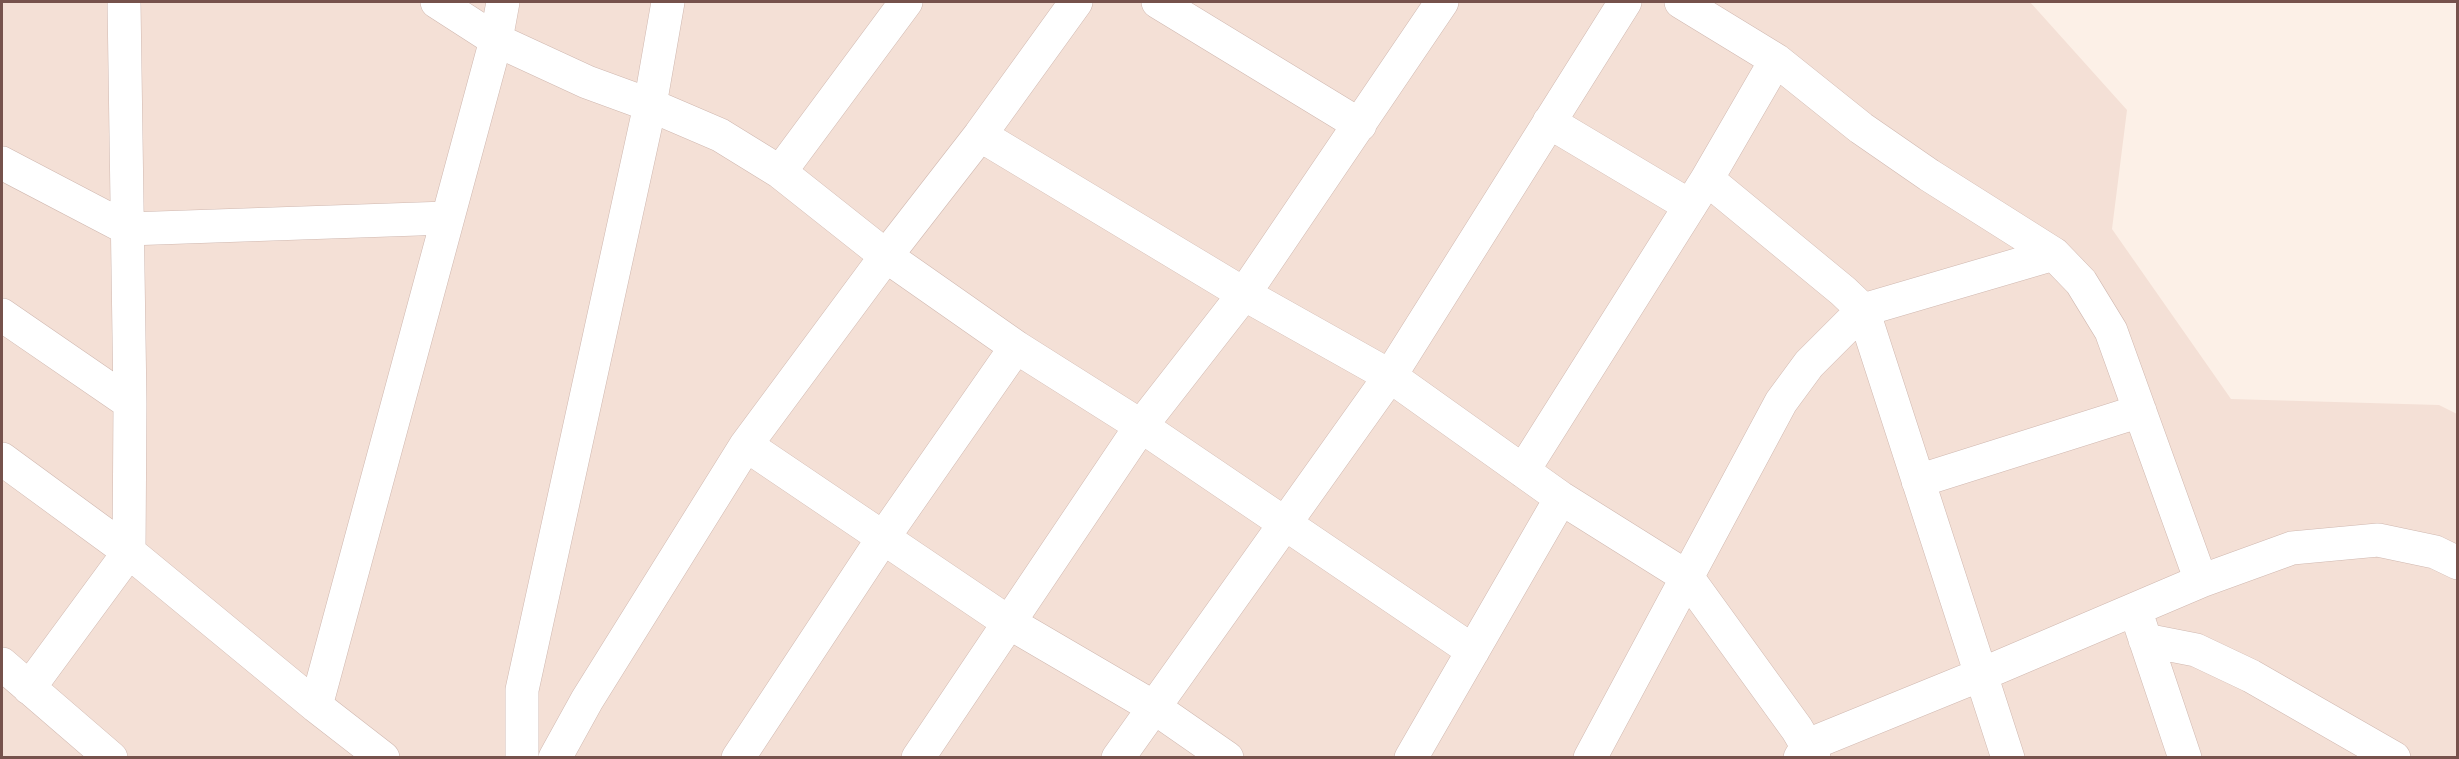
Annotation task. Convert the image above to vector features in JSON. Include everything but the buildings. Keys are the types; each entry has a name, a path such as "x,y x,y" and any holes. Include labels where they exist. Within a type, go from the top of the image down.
{"street":[{"path":"29,688 129,552 130,403 124,2"},
{"path":"437,2 496,40 587,82 650,105 720,135 780,172 886,256 1016,347 1141,426 1473,651"},
{"path":"316,706 496,40 503,2"},
{"path":"522,758 522,690 650,105 668,2"},
{"path":"780,172 906,2"},
{"path":"555,758 587,699 746,445 886,256 980,135 1076,2"},
{"path":"1158,2 1360,125"},
{"path":"918,758 1141,426 1244,294 1442,2"},
{"path":"1118,758 1390,376 1624,2"},
{"path":"1681,2 1776,60 1862,128 1929,175 2054,254 2081,282 2111,331 2200,581"},
{"path":"1523,471 1699,193 1776,60"},
{"path":"1549,122 1699,193 1843,291 1863,310 2008,758"},
{"path":"980,135 1244,294 1390,376 1561,498 1687,577 1807,754 1980,675 2135,608 2200,581 2292,548 2378,540 2435,552 2457,563"},
{"path":"2,163 128,229 447,218"},
{"path":"1590,758 1781,402 1809,364 1863,310 2054,254"},
{"path":"2,315 130,403"},
{"path":"738,758 883,538 1016,347"},
{"path":"1918,481 2140,411"},
{"path":"746,445 1008,622 1155,708 1227,758"},
{"path":"2,459 129,552 316,706 383,758"},
{"path":"1411,758 1561,498"},
{"path":"2135,608 2185,758"},
{"path":"2145,640 2196,650 2251,676 2394,758"},
{"path":"2,664 111,758"}],"shaded area":[{"path":"2,2 2030,2 2127,110 2112,229 2231,399 2439,405 2457,414 2457,757 2,757"}]}
